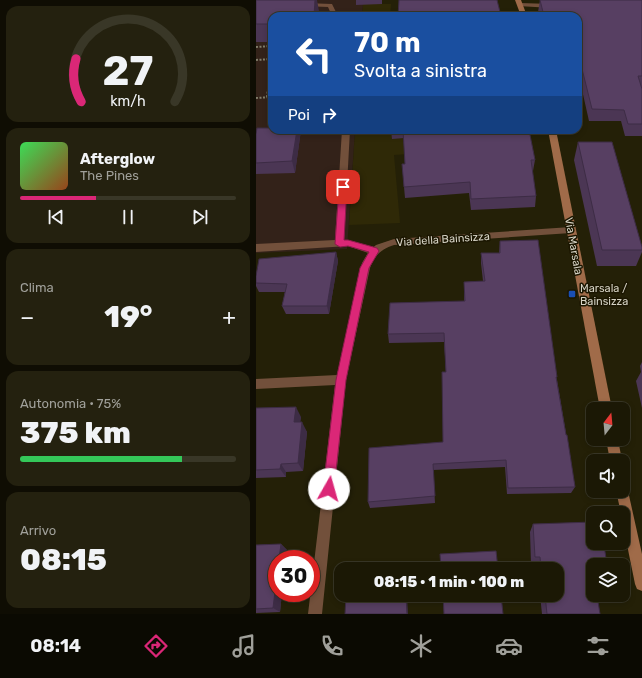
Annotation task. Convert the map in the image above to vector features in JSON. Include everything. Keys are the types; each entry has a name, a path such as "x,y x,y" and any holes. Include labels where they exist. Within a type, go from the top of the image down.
{"street":[{"path":"519,3 559,6"},
{"path":"293,5 330,5 333,12"},
{"path":"340,244 346,134"},
{"name":"Via Marsala","path":"553,134 605,402"},
{"name":"Via della Bainsizza","path":"374,251 386,244 394,242 571,230"},
{"path":"256,248 348,243 374,251 365,268 341,380 315,614"},
{"path":"256,384 341,380"},
{"path":"624,498 642,584"}],"path":[{"path":"256,46 268,46"},
{"path":"256,60 268,59"},
{"path":"256,98 267,97 268,89"}],"shaded area":[{"path":"256,0 357,0 356,5 363,4 362,12 268,12 268,134 355,134 347,249 256,253"},
{"path":"363,4 391,4 390,12 362,12"},
{"path":"355,134 450,134 452,151 394,155 400,223 349,225"}],"building":[{"path":"256,0 315,0 314,12 268,12 268,24 256,24"},
{"path":"399,0 497,0 500,12 398,12"},
{"path":"540,0 642,0 642,76 638,76 642,89 642,124 628,124 624,110 592,109 582,69 582,12 543,12"},
{"path":"257,128 268,128 268,134 296,134 292,161 256,163"},
{"path":"403,134 530,134 535,160 531,160 536,196 471,199 470,182 404,187 402,164 405,164"},
{"path":"578,142 612,142 642,250 602,250"},
{"path":"538,240 556,377 575,487 508,488 506,460 433,464 435,496 368,502 369,448 443,442 442,372 446,372 444,333 388,334 390,303 465,301 464,282 485,281 481,253 500,253 500,241"},
{"path":"336,252 327,306 282,306 287,284 256,283 259,259"},
{"path":"296,407 294,422 302,422 298,463 281,464 280,469 256,470 256,408"},
{"path":"586,522 586,550 605,550 606,558 586,558 586,602 598,602 600,614 547,614 546,602 564,602 564,562 540,562 540,557 535,557 533,524"},
{"path":"281,544 280,550 268,550 268,602 274,602 273,608 256,609 256,545"},
{"path":"496,551 497,562 441,562 440,554"},
{"path":"346,602 406,602 407,614 345,614"},
{"path":"443,602 502,602 503,614 444,614"}],"place":[{"name":"Marsala / Bainsizza","path":"572,294"}],"route":[{"path":"329,489 341,380 365,268 374,251 348,243 340,244 343,187"}]}
